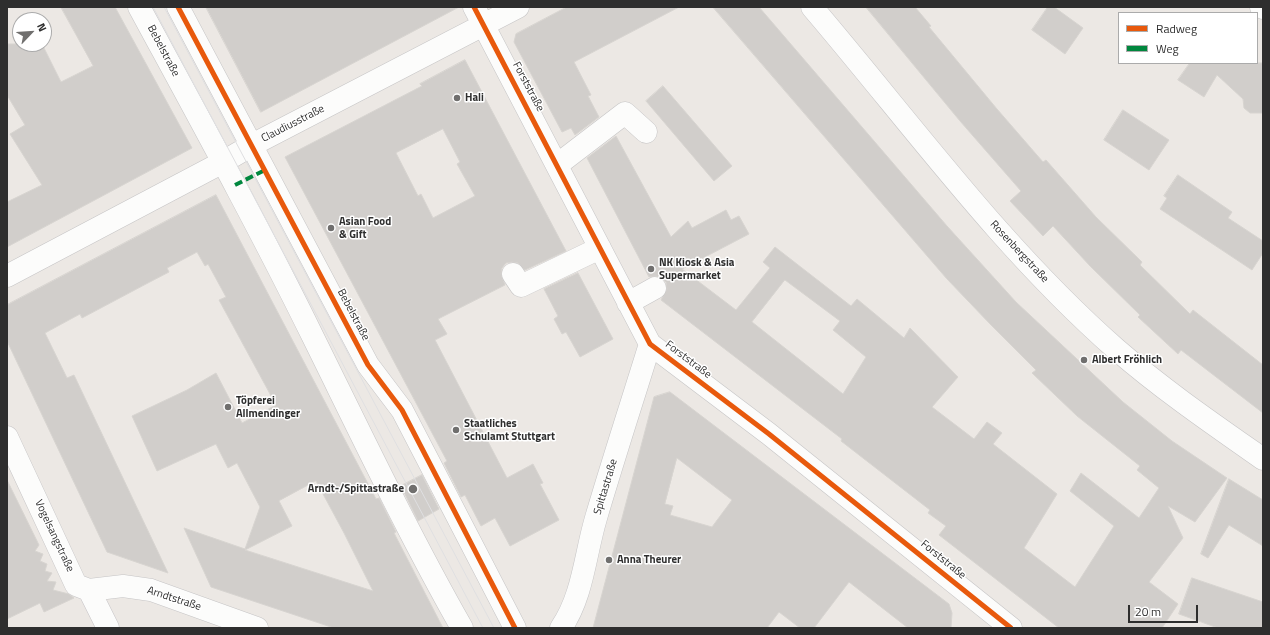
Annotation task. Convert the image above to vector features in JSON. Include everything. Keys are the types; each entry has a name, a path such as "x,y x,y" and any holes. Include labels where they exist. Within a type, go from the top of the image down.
{"street":[{"name":"Bebelstraße","path":"139,7 223,162 312,336 368,451 462,628"},
{"name":"Bebelstraße","path":"178,7 368,365 402,410 515,628"},
{"name":"Claudiusstraße","path":"7,276 223,162 479,16 518,7"},
{"name":"Rosenbergstraße","path":"812,7 920,140 1004,238 1057,293 1116,349 1190,407 1263,459"},
{"name":"Forststraße","path":"479,16 650,344 769,434 1002,625"},
{"path":"557,165 625,113 646,132"},
{"path":"513,274 522,286 600,248"},
{"path":"628,302 655,288"},
{"name":"Spittastraße","path":"561,628 568,618 584,572 595,520 650,344"},
{"name":"Vogelsangstraße","path":"7,437 76,585 89,590 108,628"},
{"name":"Arndtstraße","path":"89,590 122,586 151,590 256,628"}],"building":[{"path":"61,7 115,7 192,148 7,247 7,202 42,185 10,134 25,125 7,95 7,44 12,44 12,52 46,52 61,82 93,66"},
{"path":"206,7 459,7 261,112"},
{"path":"567,7 679,7 574,62 591,95 588,96 599,117 575,135 571,128 562,132 514,42 516,34"},
{"path":"713,7 759,7 947,226 1016,302 1123,402 1172,441 1227,478 1195,522 1168,506 1183,538 1149,582 1178,604 1162,628 1059,628 939,535 946,526 928,513 930,510 841,441 842,439 661,300 667,289 666,282 661,277 649,277 587,158 616,136 671,237 688,221 692,228 726,210 731,220 739,216 749,234 682,269 736,310 770,268 763,262 775,247 851,306 857,299 904,338 910,328 958,377 932,407 974,439 987,422 1002,433 993,444 1057,494 1024,548 1075,587 1114,526 1070,491 1081,473 1139,518 1159,488 1137,470 1140,466 1077,416 1032,373 1036,370 947,279","holes":["785,280 840,321 833,330 866,357 843,394 752,322"]},
{"path":"866,7 915,7 931,26 929,27 1043,162 1046,160 1096,217 1142,262 1140,265 1190,314 1193,310 1263,365 1263,413 1181,350 1178,354 1138,317 1140,315 1090,266 1053,226 1043,236 1010,201 1021,191 960,121"},
{"path":"1048,7 1054,7 1083,28 1065,54 1032,30"},
{"path":"465,60 566,251 525,270 518,263 506,263 502,268 501,274 505,285 438,319 447,334 435,340 507,478 533,464 543,483 540,484 559,520 510,546 495,518 481,526 465,495 461,497 444,463 447,461 285,157 422,86 420,84","holes":["443,129 460,162 457,164 475,196 433,218 421,194 418,196 396,153"]},
{"path":"1263,63 1263,113 1250,113 1244,108 1243,99 1217,75 1204,97 1178,80 1189,64"},
{"path":"663,86 732,166 714,181 646,101"},
{"path":"1123,110 1169,140 1149,170 1104,140"},
{"path":"1178,175 1232,212 1228,218 1263,241 1263,253 1252,270 1160,209 1167,198 1164,196"},
{"path":"216,195 376,499 379,498 396,532 394,533 443,628 334,628 211,587 184,528 245,549 260,507 237,463 228,468 216,444 157,471 132,416 187,390 216,373 242,423 276,405 219,300 226,297 208,264 205,266 197,252 167,268 169,272 82,318 80,314 45,333 67,378 74,375 168,573 107,552 7,341 7,305","holes":["316,481 373,591 245,550 292,526 279,501"]},
{"path":"578,273 613,339 580,357 566,332 562,334 554,319 558,316 544,289"},
{"path":"670,392 949,604 952,613 951,628 908,628 849,582 814,628 800,628 779,612 767,628 593,628 654,397","holes":["677,458 732,500 712,527 670,515 673,506 665,504"]},
{"path":"422,475 439,509 418,521 401,486"},
{"path":"1229,479 1263,500 1263,546 1229,525 1208,558 1201,554"},
{"path":"7,480 39,545 35,551 43,554 40,561 47,564 45,571 52,573 47,581 56,582 53,590 69,594 74,598 44,612 40,603 7,619"},
{"path":"1192,578 1263,602 1263,628 1218,628 1179,614"}],"tram line":[{"path":"153,7 483,628"},
{"path":"164,7 494,628"}],"marked path":[{"path":"235,185 265,170"}],"cycle path":[{"path":"178,7 368,365 402,410 515,628"},
{"path":"474,7 650,344 769,434 1011,628"}],"place":[{"name":"Hali","path":"457,98"},
{"name":"Asian Food & Gift","path":"331,228"},
{"name":"NK Kiosk & Asia Supermarket","path":"651,269"},
{"name":"Albert Fröhlich","path":"1084,360"},
{"name":"Töpferei Allmendinger","path":"228,407"},
{"name":"Staatliches Schulamt Stuttgart","path":"456,430"},
{"name":"Arndt-/Spittastraße","path":"413,489"},
{"name":"Anna Theurer","path":"609,560"}]}
